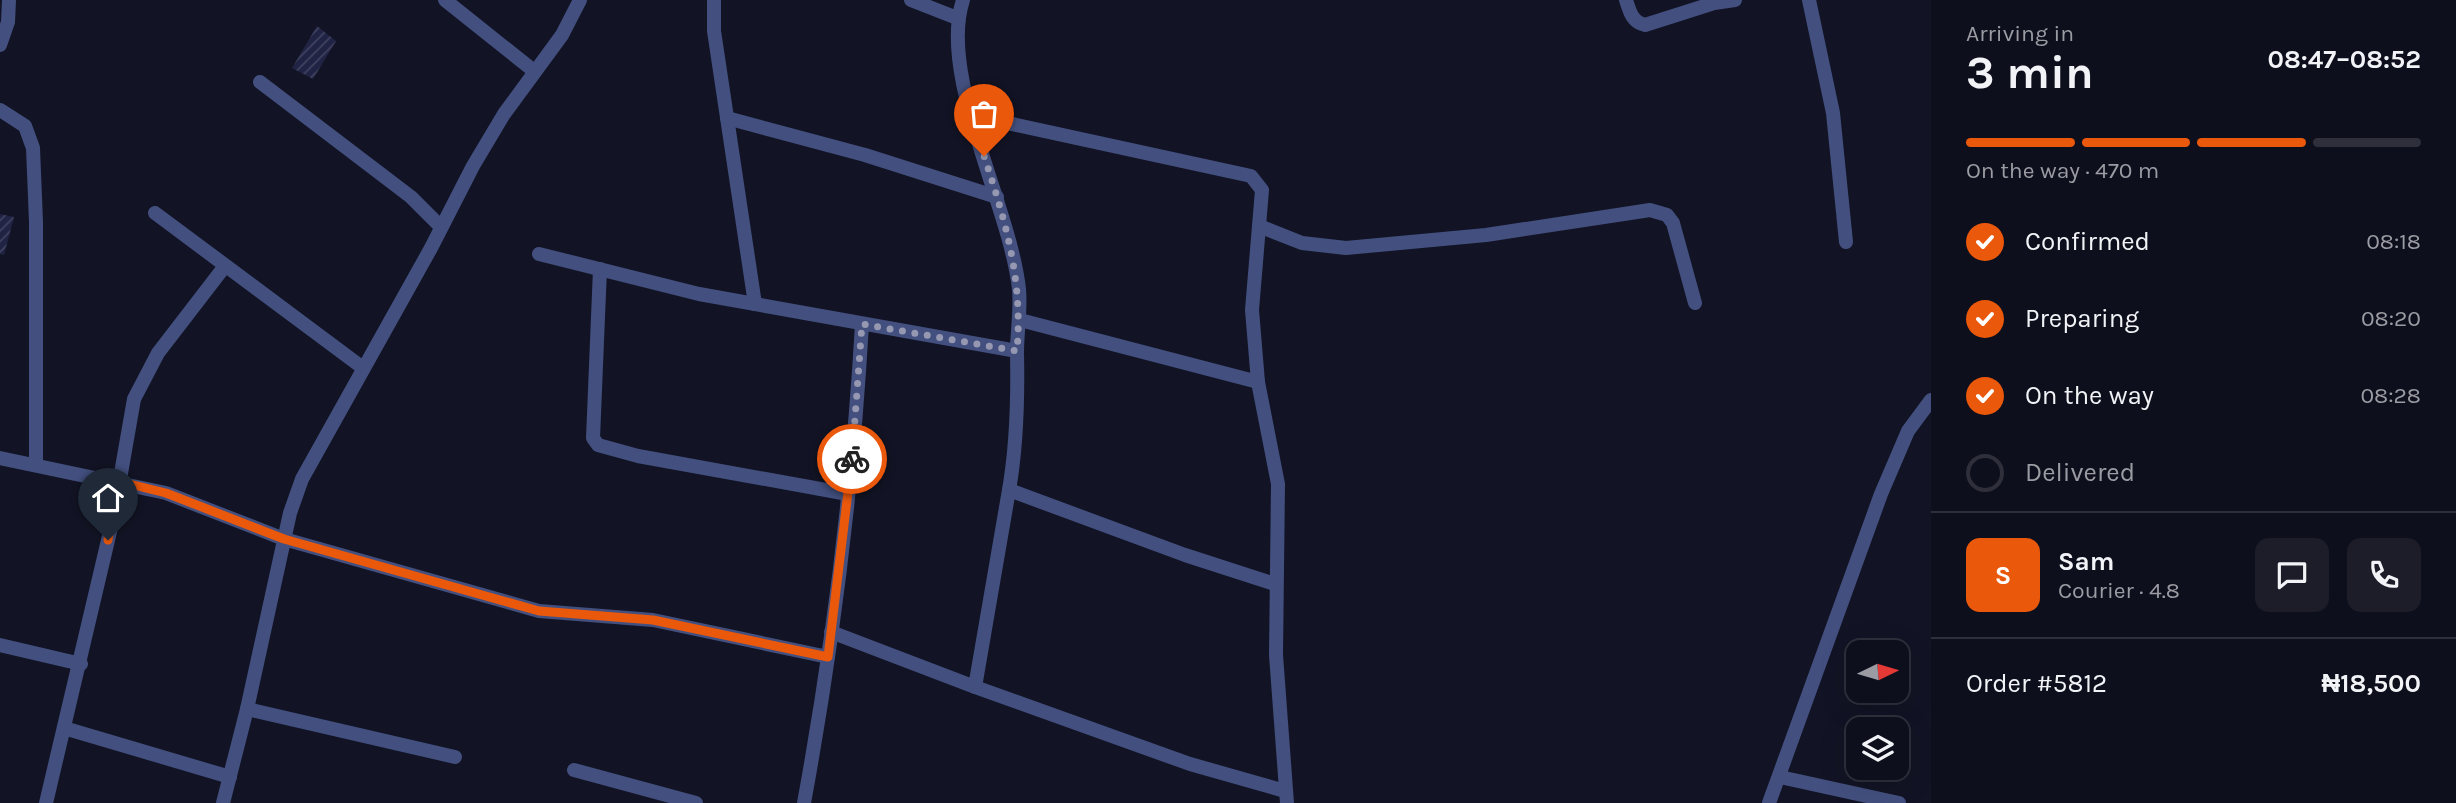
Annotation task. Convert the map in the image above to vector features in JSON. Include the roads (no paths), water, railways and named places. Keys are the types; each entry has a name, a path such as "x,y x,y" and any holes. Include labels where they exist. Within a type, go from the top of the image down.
{"street":[{"path":"0,45 8,22 9,0"},
{"path":"445,0 534,71"},
{"path":"223,803 247,709 284,539 302,479 473,166 534,71 562,35 580,0"},
{"path":"714,0 714,31 755,304"},
{"path":"911,0 957,18"},
{"path":"962,0 957,18 959,52 971,115 998,197 1019,289 1020,320 1016,449 975,687"},
{"path":"1626,0 1630,14 1637,23 1645,25 1714,3 1735,0"},
{"path":"1809,0 1833,113 1846,242"},
{"path":"260,82 411,197 441,227"},
{"path":"0,110 25,126 33,148 36,222 36,464"},
{"path":"831,632 975,687 1286,797 1276,655 1278,484 1258,382 1252,310 1262,190 1251,176 971,115"},
{"path":"727,118 865,155 998,197"},
{"path":"1259,226 1302,243 1346,248 1486,235 1650,210 1667,215 1673,223 1695,303"},
{"path":"155,213 363,368"},
{"path":"539,254 755,304 1017,351"},
{"path":"46,803 113,519 117,481 134,399 143,377 225,265"},
{"path":"600,269 593,438 598,445 638,456 848,494"},
{"path":"1020,320 1258,382"},
{"path":"807,802 848,494 862,324"},
{"path":"1769,803 1881,494 1908,431 1931,400"},
{"path":"0,458 166,493 284,539 539,611 653,620 828,657"},
{"path":"1009,490 1185,555 1275,584"},
{"path":"0,645 80,664"},
{"path":"247,709 455,757"},
{"path":"64,728 230,776"},
{"path":"574,770 696,803"},
{"path":"1780,777 1899,803"}]}
